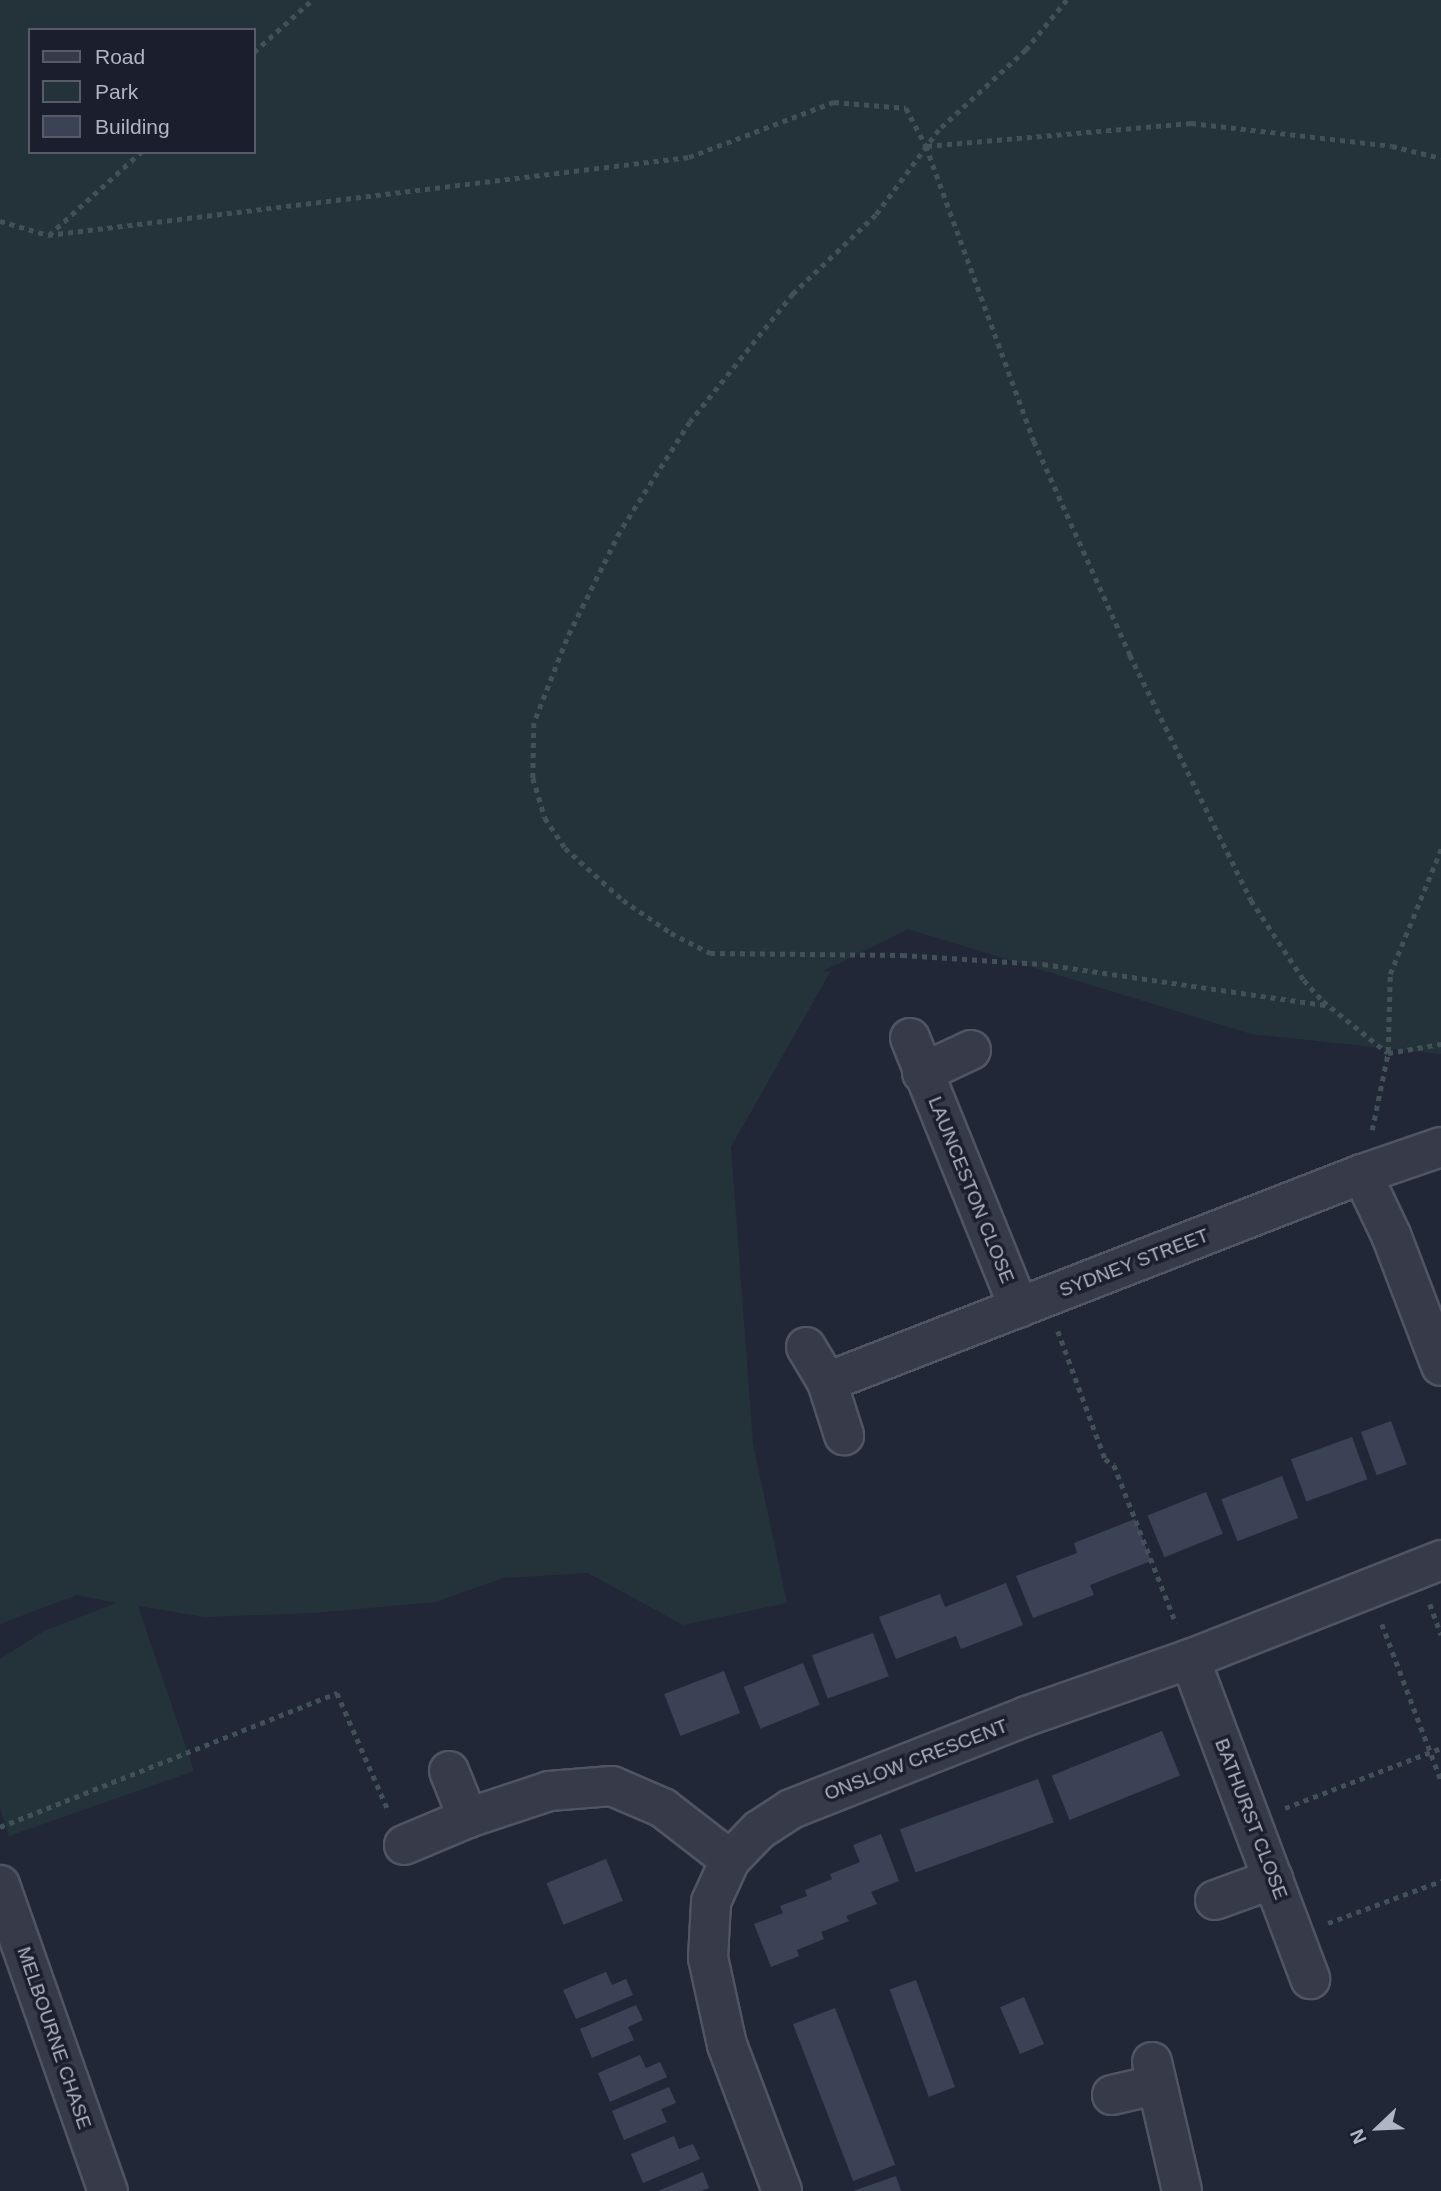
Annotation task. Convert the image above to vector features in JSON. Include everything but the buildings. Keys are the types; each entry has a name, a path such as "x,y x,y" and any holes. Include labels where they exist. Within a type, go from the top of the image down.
{"street":[{"name":"LAUNCESTON CLOSE","path":"971,1051 916,1055 1032,1303"},
{"name":"SYDNEY STREET","path":"827,1382 1362,1174 1441,1147"},
{"path":"1362,1174 1391,1235 1441,1366"},
{"path":"806,1347 827,1382 844,1435"},
{"name":"ONSLOW CRESCENT","path":"782,2191 727,2045 708,1958 711,1902 730,1860 759,1830 791,1808 1027,1716 1190,1660 1441,1560"},
{"name":"BATHURST CLOSE","path":"1190,1660 1310,1979"},
{"path":"449,1771 468,1818"},
{"path":"404,1845 468,1818 549,1790 612,1786 663,1808 730,1860"},
{"path":"1215,1900 1273,1879"},
{"name":"MELBOURNE CHASE","path":"0,1885 107,2191"},
{"path":"1112,2095 1153,2073 1182,2191"}],"path":[{"path":"256,50 312,0"},
{"path":"1068,0 1026,50 939,130 876,215 793,294 690,422 620,532 567,639 534,723 533,778 545,818 565,848 623,900 671,933 710,953 902,955 1043,964 1331,1006"},
{"path":"0,221 48,235 689,157 834,103 906,108 926,146 1034,441 1130,655 1251,900 1304,980 1388,1053 1441,1044"},
{"path":"926,146 1191,124 1392,146 1441,158"},
{"path":"48,235 139,154"},
{"path":"1362,1174 1388,1053 1390,974 1441,849"},
{"path":"1032,1303 1105,1459 1114,1465 1190,1660"},
{"path":"1368,1588 1441,1780"},
{"path":"0,1827 337,1693 404,1845"},
{"path":"1252,1821 1441,1748"},
{"path":"1294,1936 1441,1881"}],"green space":[{"path":"0,0 1441,0 1441,1054 1251,1034 908,929 823,971 830,972 731,1147 753,1444 787,1603 683,1625 588,1573 503,1578 436,1602 313,1613 205,1617 138,1606 194,1771 9,1836 0,1808 0,1659 46,1630 117,1603 77,1595 0,1624"}]}
